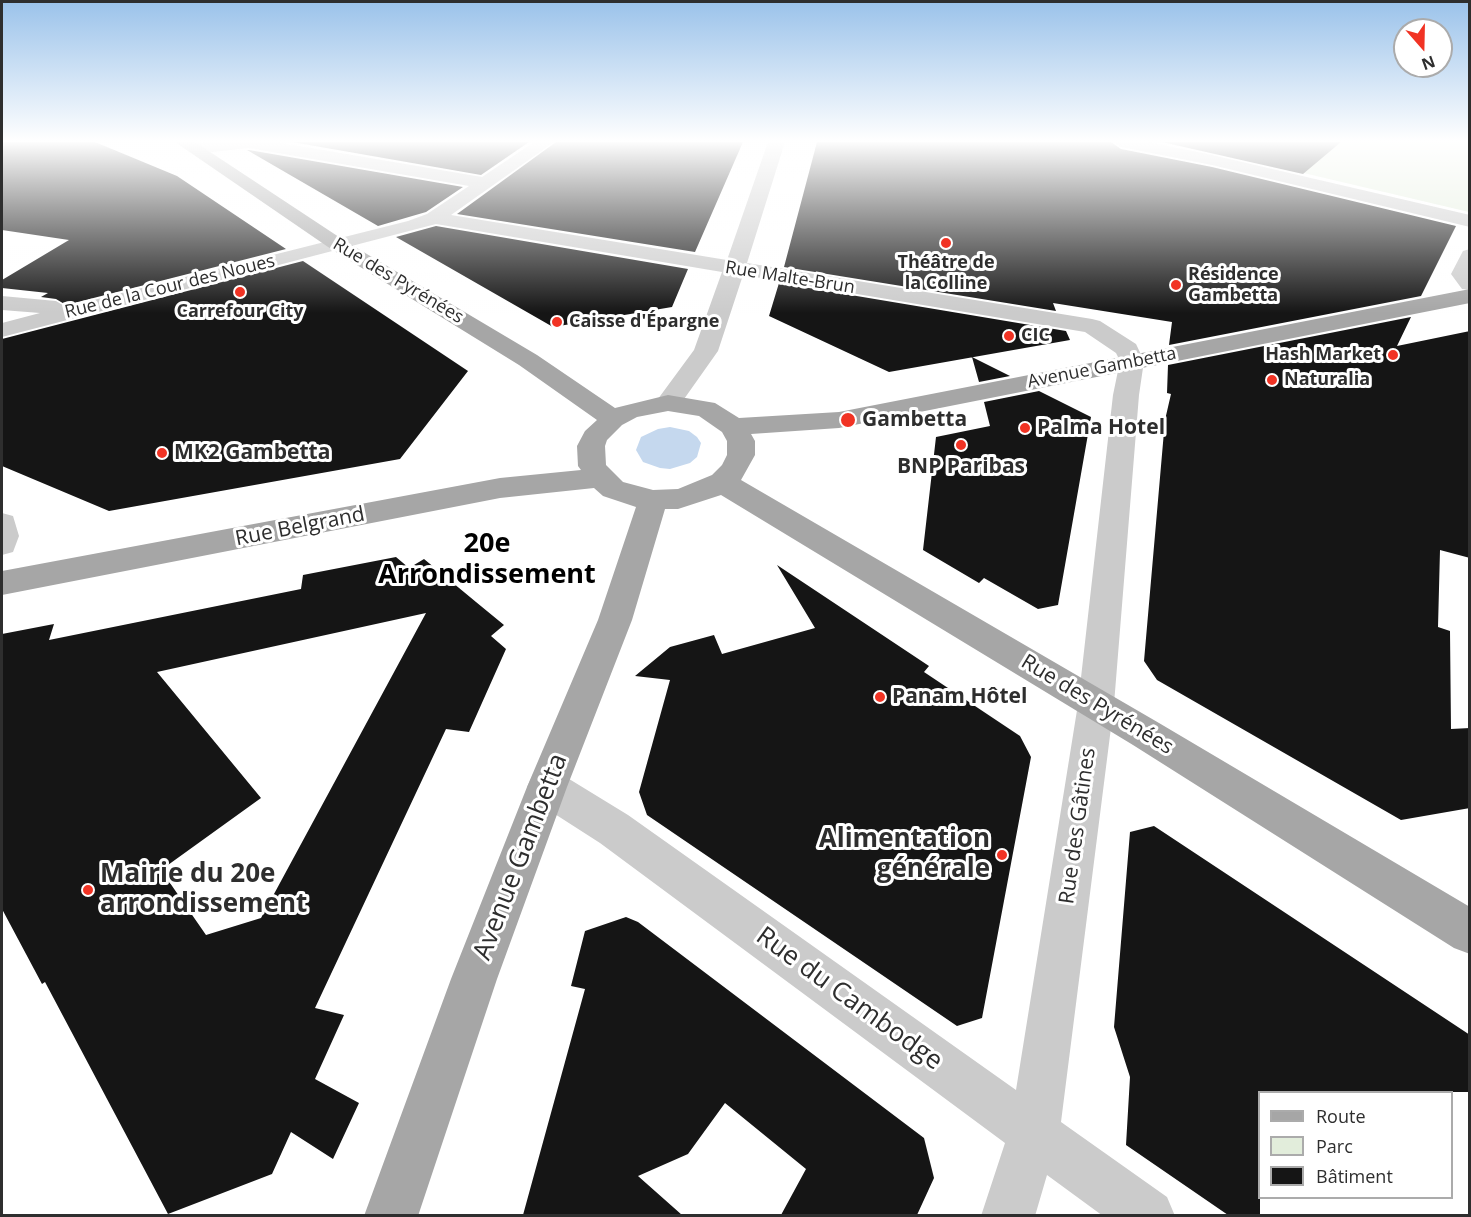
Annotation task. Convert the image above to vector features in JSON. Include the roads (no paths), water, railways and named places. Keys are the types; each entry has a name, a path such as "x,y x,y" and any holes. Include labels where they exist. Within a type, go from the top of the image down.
{"main road":[{"name":"Rue des Pyrénées","path":"268,199 338,245 528,360 613,419"},
{"name":"Avenue Gambetta","path":"733,428 832,422 1470,296"},
{"path":"668,403 706,410 722,417 733,428 741,441 741,455 734,470 722,482 701,493 678,499 653,500 613,489 600,478 592,466 591,447 603,428 613,419 639,408 668,403"},
{"name":"Rue Belgrand","path":"2,583 500,488 600,478"},
{"name":"Rue des Pyrénées","path":"722,482 1096,704 1470,932"},
{"name":"Avenue Gambetta","path":"391,1215 474,979 546,787 611,631 653,500"}],"street":[{"path":"434,218 461,199"},
{"path":"668,403 706,351 757,199"},
{"path":"1373,199 1470,222"},
{"name":"Rue Malte-Brun","path":"434,218 733,269 1092,326 1127,349 1132,362"},
{"name":"Rue de la Cour des Noues","path":"2,330 338,245 434,218"},
{"path":"1470,255 1462,274 1470,284"},
{"path":"2,303 79,310"},
{"name":"Rue des Gâtines","path":"1008,1215 1034,1134 1096,704 1126,395 1132,362"},
{"path":"2,523 4,536 2,543"},
{"name":"Rue du Cambodge","path":"546,787 614,829 1148,1215"}],"water":[{"path":"670,427 689,431 697,437 701,443 697,457 690,463 670,469 643,462 636,450 641,437 658,429"}],"place":[{"name":"Théâtre de la Colline","path":"946,243"},
{"name":"Résidence Gambetta","path":"1176,285"},
{"name":"Carrefour City","path":"240,292"},
{"name":"Caisse d'Épargne","path":"557,322"},
{"name":"CIC","path":"1009,336"},
{"name":"Hash Market","path":"1393,355"},
{"name":"Naturalia","path":"1272,380"},
{"name":"Gambetta","path":"848,420"},
{"name":"Palma Hotel","path":"1025,428"},
{"name":"BNP Paribas","path":"961,445"},
{"name":"MK2 Gambetta","path":"162,453"},
{"name":"Panam Hôtel","path":"880,697"},
{"name":"Alimentation générale","path":"1002,855"},
{"name":"Mairie du 20e arrondissement","path":"88,890"}],"district":[{"name":"20e Arrondissement","path":"487,560"}]}
